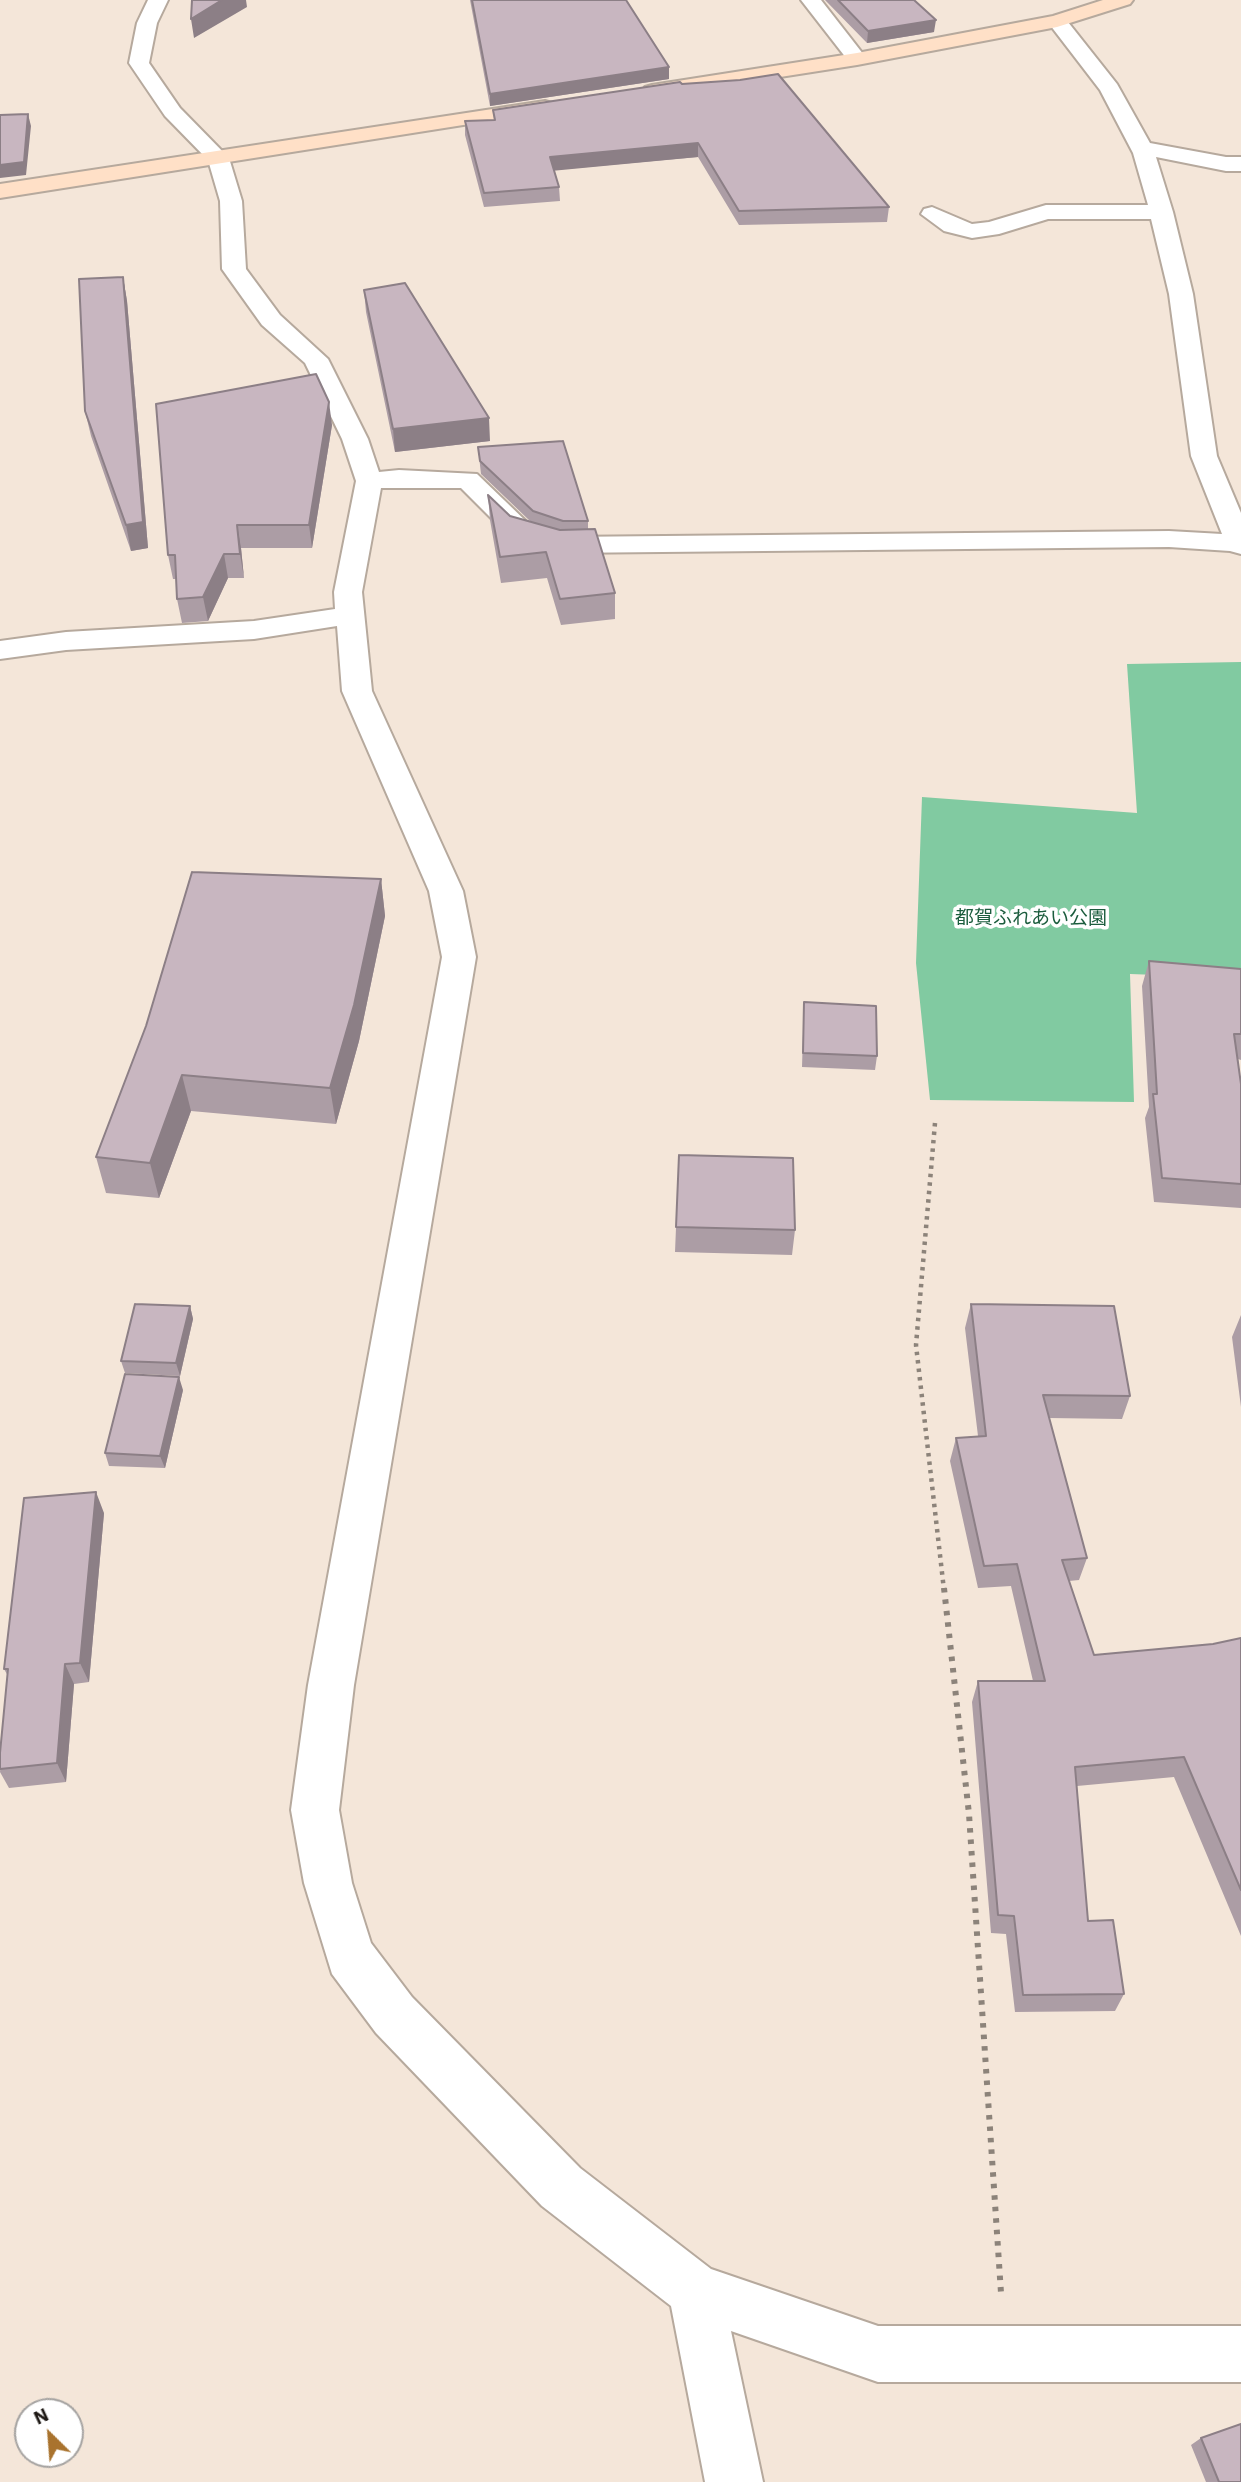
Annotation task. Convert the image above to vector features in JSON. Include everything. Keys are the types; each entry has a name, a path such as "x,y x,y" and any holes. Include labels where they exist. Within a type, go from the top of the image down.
{"street":[{"path":"158,0 147,23 139,63 172,112 218,158 231,201 234,269 271,320 316,359 355,439 369,481 348,592 357,691 446,891 459,957 331,1685 315,1810 328,1882 350,1956 394,2015 561,2187 695,2291 878,2354 1241,2354"},
{"path":"811,0 857,59"},
{"path":"626,95 857,59 1057,21 1122,0"},
{"path":"369,481 399,478 468,480 522,533 561,545 1169,539 1240,545 1204,456 1181,294 1161,212 1141,148 1110,88 1057,21"},
{"path":"0,191 571,103"},
{"path":"1141,148 1226,164 1241,164"},
{"path":"932,214 952,226 972,231 990,229 1046,212 1161,212"},
{"path":"0,650 66,641 254,630 349,616"},
{"path":"695,2291 734,2482"}],"path":[{"path":"934,1123 916,1345 969,1814 1004,2354"}],"green space":[{"name":"都賀ふれあい公園","path":"1241,662 1241,978 1130,974 1134,1102 930,1100 916,963 922,797 1137,813 1127,664"}],"building":[{"path":"192,0 222,0 191,19"},
{"path":"472,0 626,0 669,67 490,94"},
{"path":"838,0 914,0 936,20 868,31"},
{"path":"778,74 889,207 739,211 698,143 550,157 559,187 484,193 465,121 495,120 493,110 680,82 740,80"},
{"path":"28,114 24,162 0,165 0,115"},
{"path":"123,277 143,522 126,525 85,411 79,279"},
{"path":"405,283 489,418 393,429 364,290"},
{"path":"316,374 329,402 309,525 237,525 240,554 224,554 203,597 177,599 175,555 168,555 156,404"},
{"path":"563,441 588,521 563,521 533,511 480,461 478,447"},
{"path":"488,495 510,516 560,530 595,529 615,593 560,599 546,552 500,557"},
{"path":"192,872 381,879 354,1005 330,1088 182,1075 150,1163 96,1157 146,1026"},
{"path":"1149,961 1241,969 1241,1034 1234,1034 1241,1084 1241,1184 1162,1178 1153,1094 1157,1094"},
{"path":"804,1002 876,1006 877,1056 803,1053"},
{"path":"679,1155 793,1158 795,1230 676,1227"},
{"path":"135,1304 190,1306 176,1363 121,1361"},
{"path":"971,1304 1114,1306 1130,1396 1043,1395 1087,1558 1062,1560 1094,1655 1213,1644 1241,1638 1241,1890 1184,1757 1075,1767 1088,1921 1113,1920 1124,1994 1023,1995 1014,1916 998,1915 978,1681 1045,1681 1017,1564 984,1566 956,1438 986,1436"},
{"path":"125,1374 179,1377 160,1456 105,1453"},
{"path":"96,1492 80,1663 65,1664 57,1763 0,1769 8,1669 4,1669 24,1498"},
{"path":"1241,2424 1241,2482 1219,2482 1201,2438"}]}
